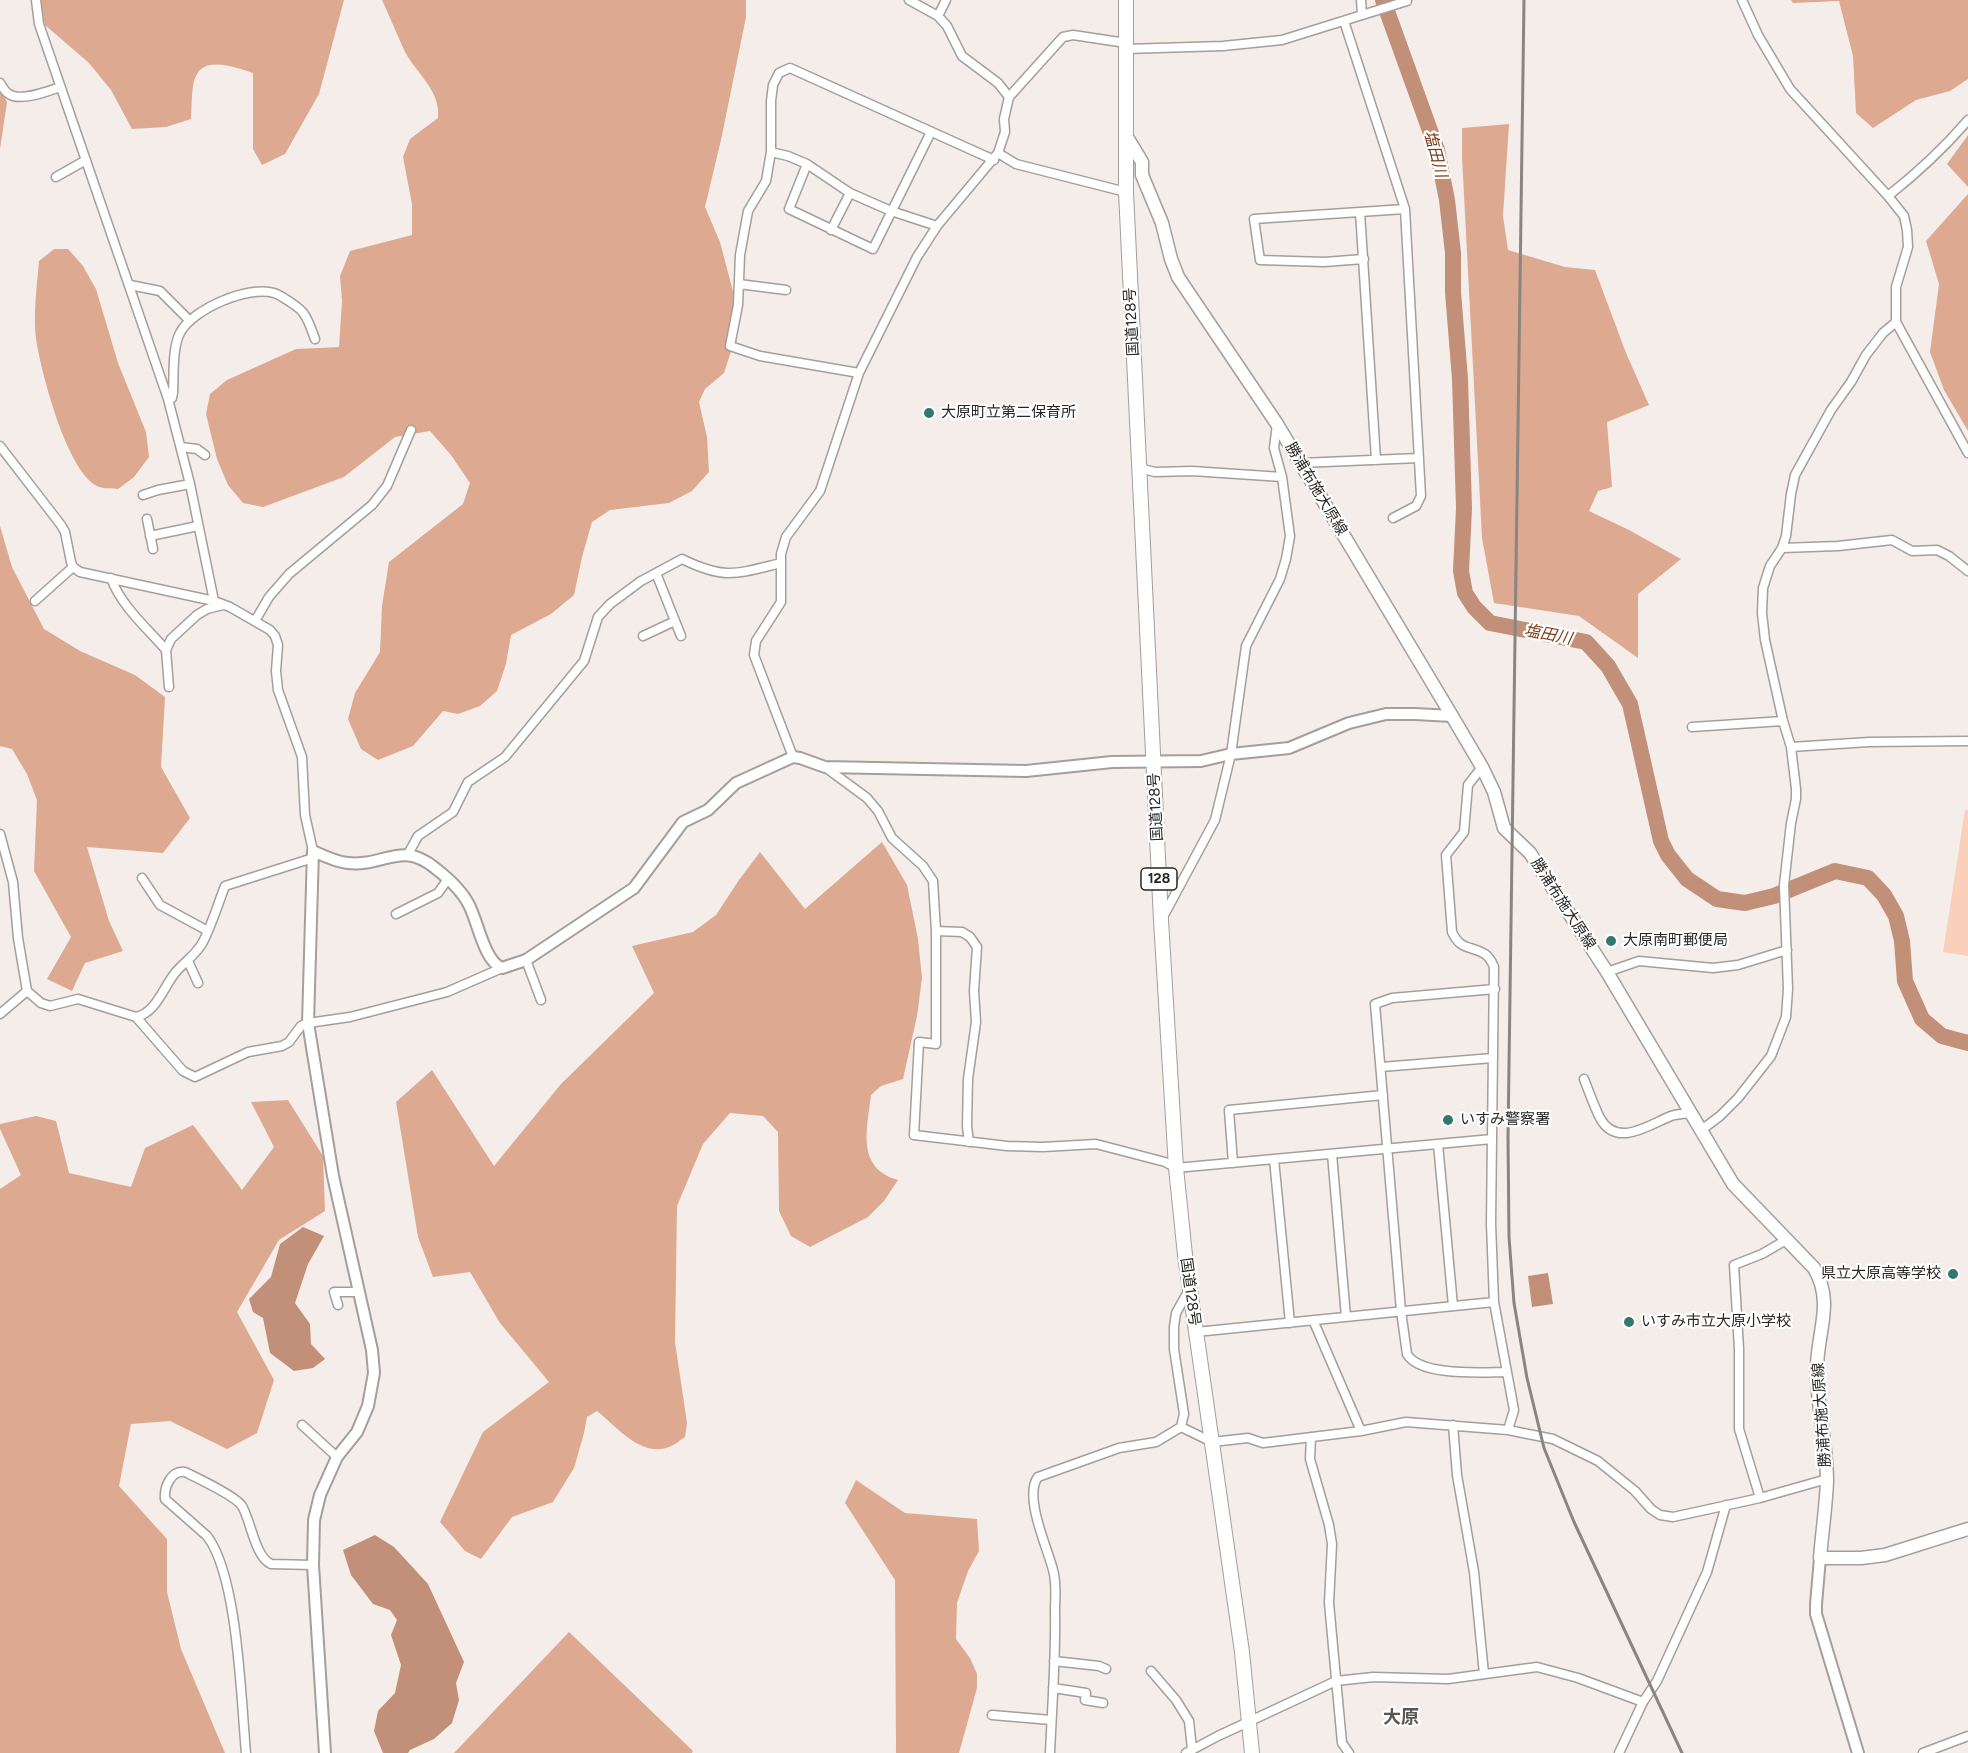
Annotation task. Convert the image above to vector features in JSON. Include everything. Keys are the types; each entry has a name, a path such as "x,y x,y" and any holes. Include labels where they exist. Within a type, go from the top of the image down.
{"highway":[{"name":"国道128号","path":"1126,0 1126,192 1161,920 1176,1168 1190,1290 1242,1652 1252,1753"}],"main road":[{"name":"勝浦布施大原線","path":"1127,137 1142,162 1142,175 1162,223 1178,277 1277,423 1452,716 1482,767 1498,801 1504,828 1530,853 1607,972 1733,1184 1814,1268 1824,1291 1817,1368 1827,1479 1820,1558"},
{"path":"1820,1558 1861,1558 1885,1555 1968,1529"}],"street":[{"path":"36,0 39,24 168,399 190,484 214,601"},
{"path":"909,0 938,16 947,26 962,56 998,84 1009,97"},
{"path":"938,16 946,0"},
{"path":"1361,0 1362,15"},
{"path":"1742,0 1758,35 1790,89 1904,216 1908,247 1896,287 1896,322 1968,453"},
{"path":"793,757 754,655 756,640 781,602 780,554 786,537 819,491 859,373 917,257 937,226 996,156 1005,132 1009,97 1064,37 1073,35 1126,46 1223,46 1282,40 1407,2"},
{"path":"1344,21 1405,209 1421,496 1416,506 1393,518"},
{"path":"859,373 760,356 730,346 738,305 740,255 748,211 766,181 771,152 771,101 773,85 779,73 790,68 931,132 1016,164 1126,192"},
{"path":"0,83 9,94 17,97 43,93 60,87"},
{"path":"1888,196 1912,178 1968,120"},
{"path":"807,164 789,209 873,249 931,132"},
{"path":"771,152 807,164 850,193 891,211 937,226"},
{"path":"56,177 86,160"},
{"path":"831,230 850,193"},
{"path":"1364,259 1324,262 1260,260 1254,219 1405,209"},
{"path":"1360,212 1376,460"},
{"path":"739,284 786,290"},
{"path":"130,285 160,291 190,321"},
{"path":"168,399 172,398 174,393 177,341 180,331 214,304 262,291 276,293 303,312 315,339"},
{"path":"1700,1131 1738,1098 1771,1056 1786,1017 1787,950 1784,885 1796,799 1791,747 1765,640 1762,613 1763,588 1770,566 1782,548 1788,525 1795,475 1831,410 1851,382 1866,355 1883,333 1896,322"},
{"path":"1161,920 1215,819 1231,754 1246,646 1280,579 1290,536 1282,477 1274,448 1277,423"},
{"path":"255,621 269,597 290,574 372,505 387,486 411,430"},
{"path":"181,447 197,449 205,455"},
{"path":"1,449 65,532 73,567 80,572 214,601 270,630 278,645 276,671 278,690 302,757 305,815 313,855 308,1023 333,1176 372,1350 374,1373 368,1406 357,1432 337,1457 320,1495 314,1520 312,1544 325,1753"},
{"path":"1301,463 1419,459"},
{"path":"1139,468 1155,472 1192,471 1282,477"},
{"path":"143,495 190,484"},
{"path":"147,519 153,549"},
{"path":"150,536 198,526"},
{"path":"1782,548 1838,546 1892,540 1912,550 1937,550 1968,571"},
{"path":"408,854 418,836 453,812 468,782 505,757 584,661 598,617 640,581 682,560 718,573 736,574 780,563"},
{"path":"35,601 73,567"},
{"path":"656,573 681,636"},
{"path":"111,578 115,590 124,602 166,650"},
{"path":"169,687 166,650 171,639 196,615 207,609 224,605"},
{"path":"643,636 675,621"},
{"path":"825,767 1026,771 1112,762 1201,761 1231,754 1289,748 1349,723 1386,714 1452,716"},
{"path":"1692,727 1783,721"},
{"path":"1791,747 1869,742 1968,741"},
{"path":"136,1017 183,1071 195,1077 248,1052 282,1046 289,1042 301,1026 308,1023 350,1017 447,992 526,960 634,888 683,822 708,810 736,783 793,757 825,767 867,798 878,811 892,838 923,866 933,881 936,931 936,1044 919,1042 914,1135 1007,1146 1096,1144 1165,1162 1176,1168 1492,1139"},
{"path":"1482,767 1468,785 1464,832 1446,855 1452,932 1463,947 1487,955 1494,967 1491,1224 1494,1302 1514,1410 1508,1430"},
{"path":"0,834 13,882 18,938 27,991 41,1003 50,1006 78,999 136,1017 144,1016 176,972 202,944 225,886 313,855 348,863 372,862 408,854 434,866 469,904 492,961 502,968"},
{"path":"142,878 160,905 208,931"},
{"path":"396,914 438,893 448,879"},
{"path":"936,931 962,932 970,937 976,946 974,991 976,1022 968,1079 969,1142"},
{"path":"1607,972 1639,961 1713,968 1738,965 1787,950"},
{"path":"526,960 541,1000"},
{"path":"188,961 198,983"},
{"path":"1494,989 1392,998 1375,1004 1401,1311 1407,1354 1419,1365 1455,1372 1507,1372"},
{"path":"0,1014 27,991"},
{"path":"1381,1066 1493,1058"},
{"path":"1584,1079 1601,1121 1611,1130 1634,1133 1674,1115 1690,1113"},
{"path":"1233,1163 1229,1110 1383,1095"},
{"path":"1438,1144 1454,1306"},
{"path":"1332,1154 1346,1317"},
{"path":"1275,1159 1290,1323"},
{"path":"1760,1498 1739,1429 1739,1349 1734,1265 1762,1254 1786,1240"},
{"path":"1050,1753 1055,1582 1033,1495 1035,1482 1038,1477 1119,1448 1156,1442 1181,1427 1184,1414 1174,1349 1174,1326 1176,1313 1190,1290"},
{"path":"338,1305 334,1292 359,1292"},
{"path":"1196,1332 1494,1302"},
{"path":"1313,1320 1361,1431"},
{"path":"1181,1427 1212,1442 1248,1438 1263,1443 1361,1431 1406,1422 1508,1430 1552,1439 1598,1461 1635,1491 1651,1509 1660,1515 1673,1517 1760,1498 1827,1479"},
{"path":"302,1425 337,1457"},
{"path":"1453,1425 1457,1475 1474,1572 1484,1674"},
{"path":"1311,1437 1310,1459 1329,1525 1332,1544 1329,1603 1342,1743 1349,1753"},
{"path":"246,1753 234,1623 224,1572 212,1542 165,1499 170,1479 181,1470 239,1502 266,1562 313,1565"},
{"path":"1619,1753 1643,1702 1657,1681 1707,1572 1726,1505"},
{"path":"1820,1558 1816,1614 1858,1753"},
{"path":"1054,1661 1106,1669"},
{"path":"1151,1671 1176,1700 1189,1721 1189,1751 1336,1681 1373,1677 1448,1679 1537,1667 1578,1678 1643,1702"},
{"path":"1053,1688 1086,1693 1085,1700 1102,1703"},
{"path":"992,1715 1051,1720"},
{"path":"1923,1753 1968,1736"}],"shaded area":[{"path":"40,0 344,0 319,94 285,154 262,165 253,149 253,73 222,65 207,66 200,70 194,80 191,119 166,127 132,129 111,90 89,63 45,25"},
{"path":"382,0 746,0 746,17 705,207 720,242 736,303 738,330 724,373 705,389 699,402 707,437 709,472 692,491 669,503 610,510 592,522 574,595 551,614 511,635 506,664 497,691 480,706 458,714 443,711 413,746 378,760 361,749 348,719 355,693 380,652 382,606 389,562 463,504 470,483 451,455 430,431 395,437 344,477 263,507 243,503 228,485 217,459 206,414 210,394 227,380 296,349 339,347 342,301 340,276 350,251 412,235 412,204 403,157 410,139 438,118 438,108 432,91 405,52"},
{"path":"1791,0 1968,0 1968,79 1950,91 1916,100 1873,128 1856,113 1853,56 1839,1 1793,3"},
{"path":"0,89 7,102 0,149"},
{"path":"1509,124 1503,216 1508,250 1565,267 1595,270 1626,353 1649,405 1607,422 1612,487 1598,491 1589,511 1681,559 1638,594 1638,658 1579,616 1494,603 1482,538 1462,128"},
{"path":"1968,135 1968,187 1947,164"},
{"path":"1968,194 1968,431 1944,390 1930,352 1939,284 1926,241"},
{"path":"54,249 68,249 83,266 96,289 118,363 146,432 149,457 134,477 118,489 99,487 87,478 76,463 57,420 43,374 36,339 36,290 39,261"},
{"path":"0,526 12,567 44,629 80,651 135,675 165,697 161,767 190,818 163,853 87,847 109,921 123,951 85,963 72,991 47,979 71,937 34,871 37,800 27,774 12,749 0,746"},
{"path":"1965,810 1968,810 1968,956 1943,952"},
{"path":"882,842 907,885 918,939 922,978 917,1016 903,1079 881,1086 871,1095 867,1134 870,1157 876,1167 898,1180 884,1201 868,1217 810,1247 791,1236 779,1211 778,1132 763,1116 730,1113 703,1144 677,1206 675,1342 687,1423 685,1437 669,1447 649,1448 630,1439 597,1411 587,1417 574,1468 553,1502 512,1517 481,1559 465,1551 440,1522 483,1432 549,1382 500,1323 470,1272 433,1277 418,1237 396,1102 432,1070 494,1166 561,1084 654,993 632,946 693,932 716,915 760,852 805,909"},
{"path":"288,1100 323,1156 325,1211 279,1240 237,1312 274,1380 257,1433 227,1449 170,1421 131,1424 119,1486 167,1539 167,1592 181,1649 225,1753 0,1753 0,1189 21,1175 0,1129 0,1124 36,1116 56,1121 69,1173 131,1187 145,1148 193,1125 242,1190 274,1147 251,1102"},
{"path":"303,1227 324,1236 308,1264 295,1303 310,1324 311,1344 325,1359 313,1368 294,1371 270,1353 263,1318 253,1312 249,1299 271,1277 280,1244"},
{"path":"1548,1273 1553,1304 1532,1307 1528,1276"},
{"path":"856,1480 905,1513 977,1519 979,1551 968,1571 957,1603 956,1639 970,1658 977,1674 977,1688 959,1753 896,1753 895,1580 845,1503"},
{"path":"375,1535 394,1547 428,1584 464,1662 456,1683 459,1700 452,1723 434,1739 408,1753 383,1753 374,1731 378,1711 395,1693 401,1665 391,1635 397,1620 390,1610 373,1604 351,1575 343,1550"},
{"path":"569,1632 693,1751 692,1753 454,1753"}],"waterway":[{"name":"塩田川","path":"1383,0 1437,150 1447,200 1453,253 1453,292 1460,379 1464,508 1461,571 1465,593 1474,607 1490,623 1586,642 1608,666 1630,704 1661,841 1668,855 1687,879 1717,899 1745,903 1774,896 1835,871 1868,878 1884,895 1896,916 1902,941 1905,981 1922,1019 1942,1036 1968,1043"}],"railway":[{"path":"1524,0 1508,1137 1509,1237 1514,1303 1527,1378 1544,1448 1574,1522 1682,1753"}],"place":[{"name":"大原町立第二保育所","path":"929,413"},
{"name":"大原南町郵便局","path":"1611,941"},
{"name":"いすみ警察署","path":"1448,1120"},
{"name":"県立大原高等学校","path":"1953,1274"},
{"name":"いすみ市立大原小学校","path":"1629,1322"}],"district":[{"name":"大原","path":"1401,1718"}]}
